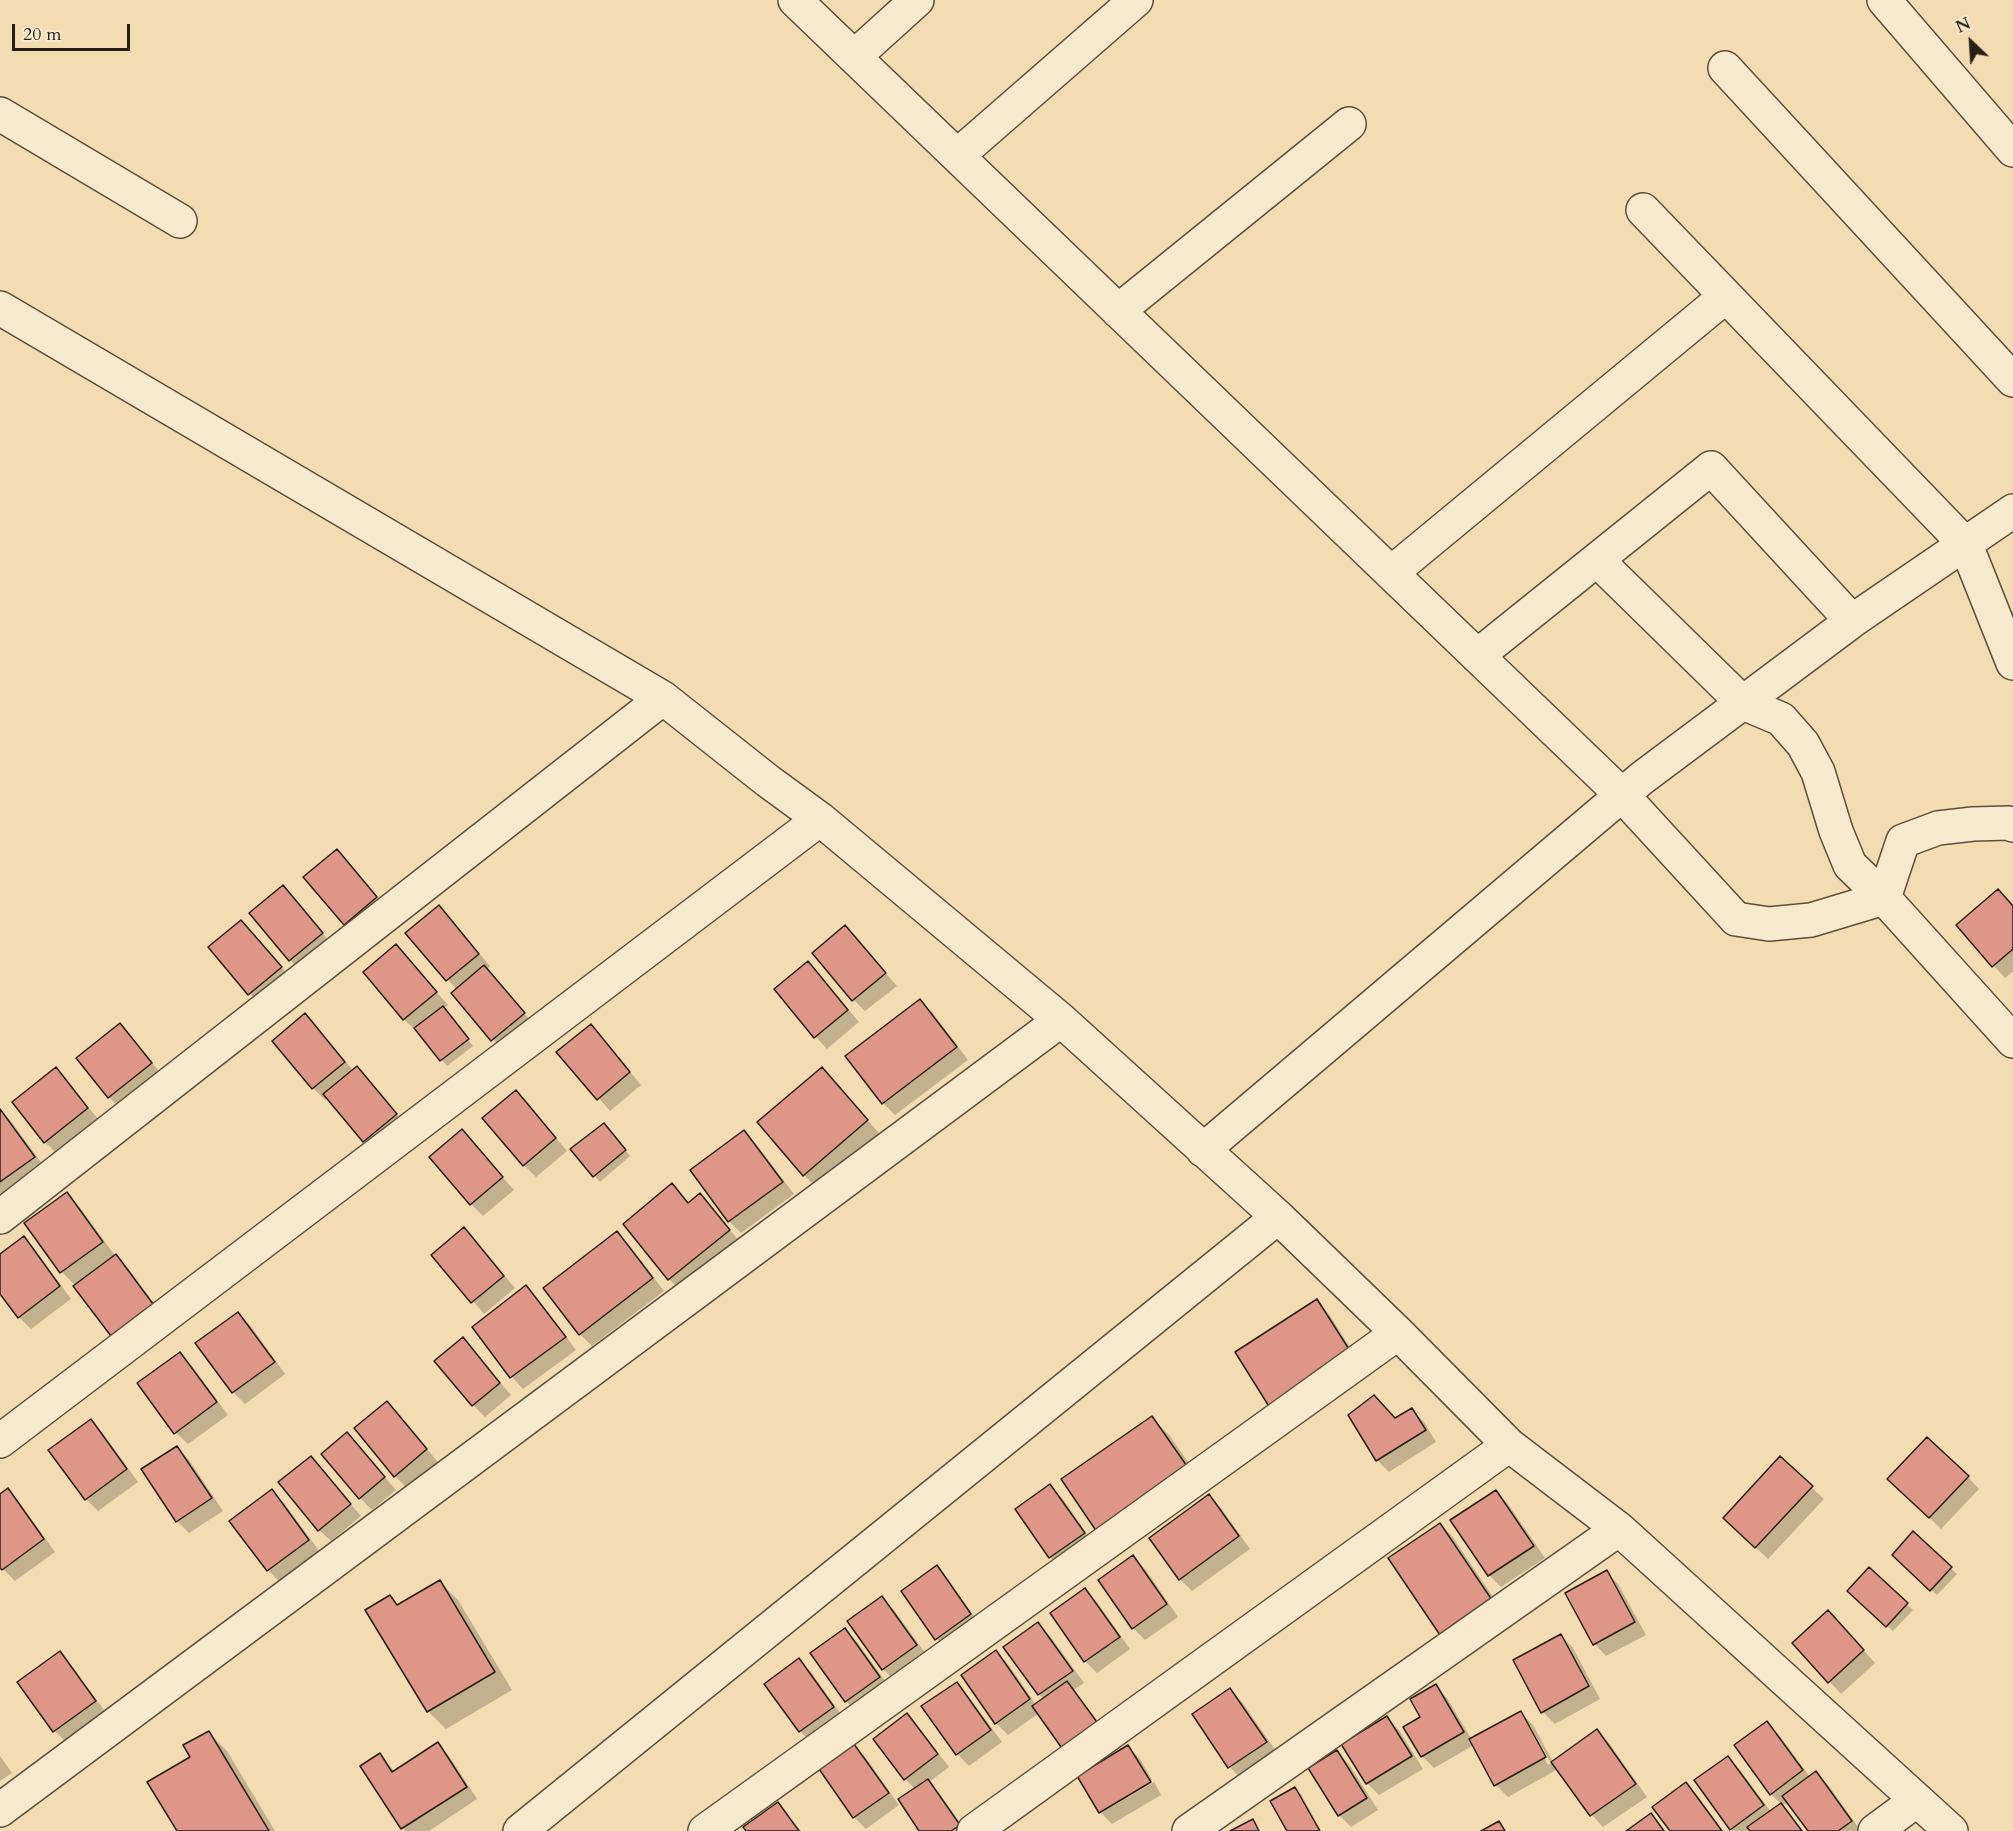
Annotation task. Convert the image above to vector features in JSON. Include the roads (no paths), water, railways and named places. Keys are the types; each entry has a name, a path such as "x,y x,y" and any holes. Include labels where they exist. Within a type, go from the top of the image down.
{"street":[{"path":"795,0 1622,795 1736,919 1769,924 1811,920 1884,898"},
{"path":"854,57 917,0"},
{"path":"957,156 1136,0"},
{"path":"1884,0 2013,150"},
{"path":"1725,68 2013,380"},
{"path":"0,114 180,221"},
{"path":"1118,311 1349,124"},
{"path":"1643,210 1966,545 2013,663"},
{"path":"1391,573 1726,296"},
{"path":"0,308 663,698 820,819 1061,1020 1278,1217 1509,1445 1619,1529 1951,1831"},
{"path":"1477,656 1711,468 1852,621"},
{"path":"1203,1150 1642,778 1852,621 2013,511"},
{"path":"1597,560 1743,703 1781,719 1803,744 1818,772 1836,831 1850,865 1884,898 2013,1041"},
{"path":"0,1216 663,698"},
{"path":"0,1441 820,819"},
{"path":"1884,898 1904,841 1938,828 1973,824 2009,823 2013,825"},
{"path":"0,1810 1061,1020"},
{"path":"520,1831 1278,1217"},
{"path":"705,1831 1398,1333"},
{"path":"974,1831 1509,1445"},
{"path":"1189,1831 1619,1529"},
{"path":"1875,1831 1917,1800"}]}
